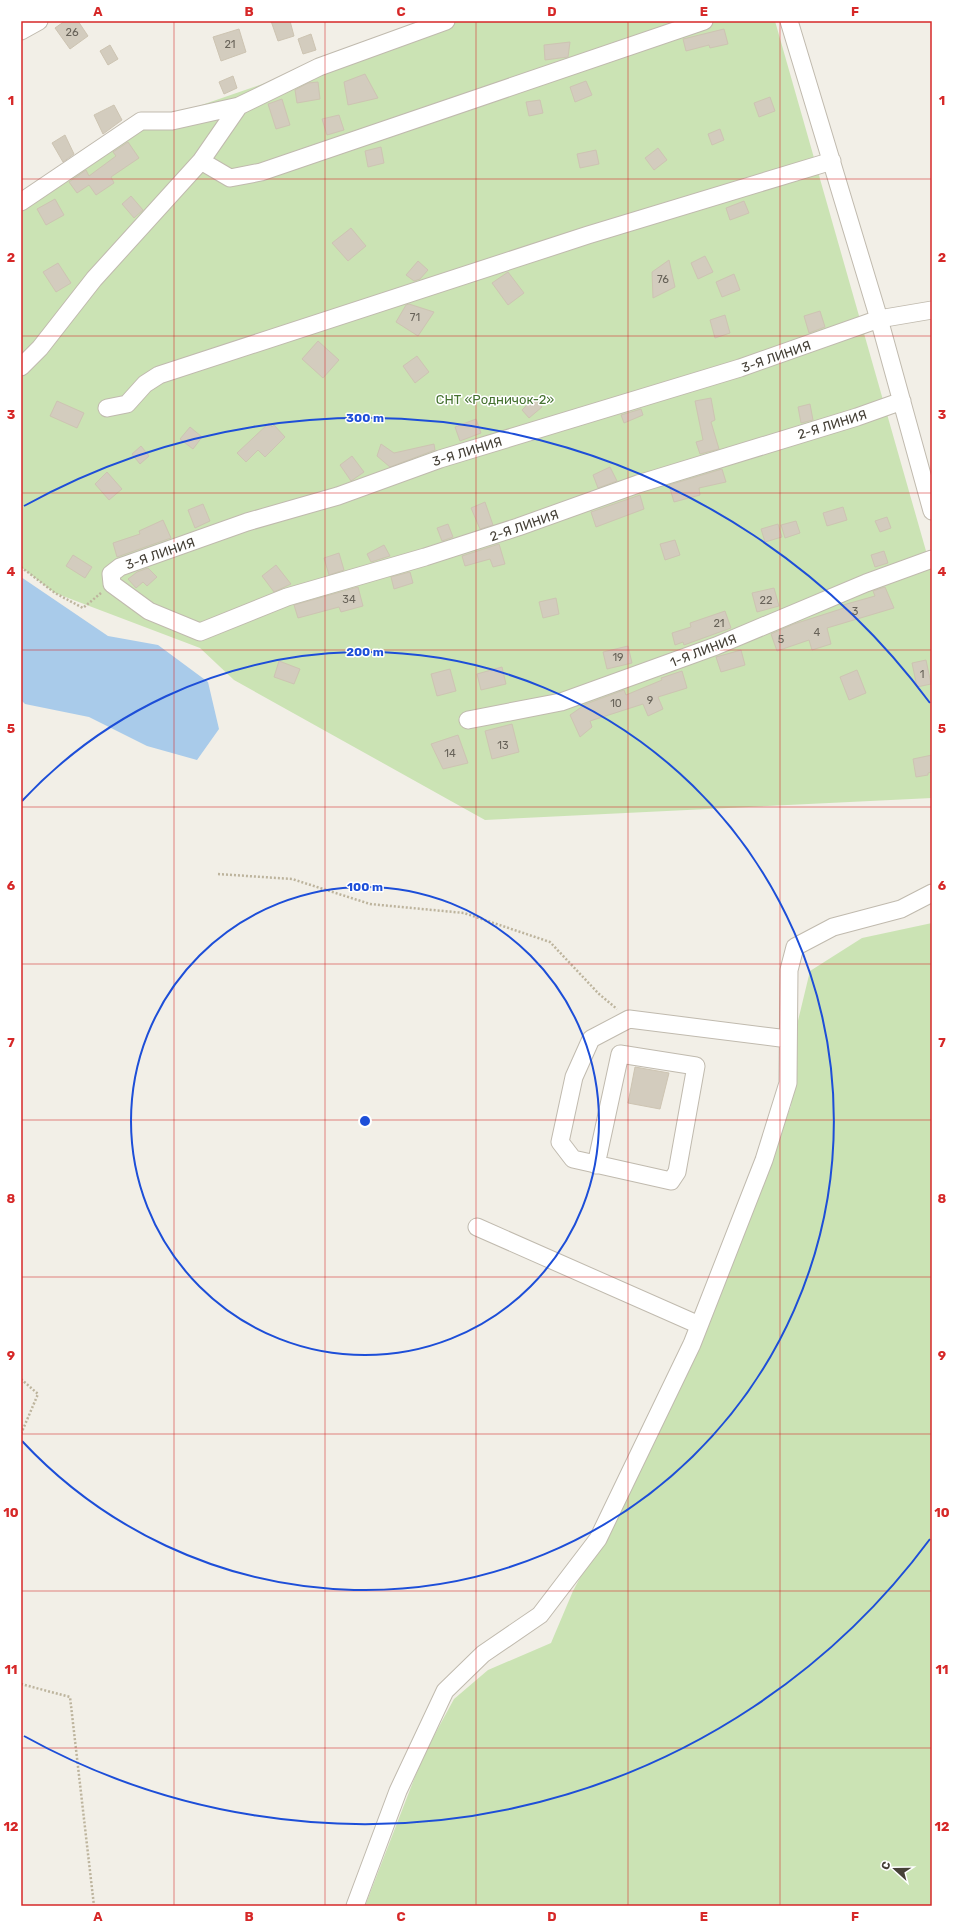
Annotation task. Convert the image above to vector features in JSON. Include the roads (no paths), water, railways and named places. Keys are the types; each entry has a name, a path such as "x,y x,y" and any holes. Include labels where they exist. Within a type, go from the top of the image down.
{"street":[{"path":"21,31 39,21"},
{"path":"21,202 141,121 172,121 239,106 319,67 446,21"},
{"path":"201,161 230,178 261,172 704,21"},
{"path":"789,21 879,319 932,511"},
{"path":"21,367 40,348 94,279 201,161 239,106"},
{"path":"106,408 127,404 145,384 158,375 588,235 832,161"},
{"path":"879,319 932,310"},
{"name":"3-Я ЛИНИЯ","path":"149,611 112,584 111,574 120,567 247,522 338,496 440,459 740,368 879,319"},
{"name":"2-Я ЛИНИЯ","path":"149,611 200,632 287,597 468,543 638,484 858,417 902,401"},
{"name":"1-Я ЛИНИЯ","path":"468,720 561,702 716,646 866,583 932,559"},
{"path":"355,1906 398,1791 445,1691 483,1654 540,1614 598,1539 692,1344 764,1160 788,1083 789,970 795,947 833,927 901,909 932,893"},
{"path":"596,1165 620,1054 696,1066 677,1172 671,1181 596,1165 573,1160 560,1142 574,1077 591,1039 630,1019 788,1040"},
{"path":"477,1227 699,1325"}],"water":[{"path":"21,577 108,636 158,645 208,682 219,729 197,760 147,746 89,717 25,704 21,700"}],"park label":[{"name":"СНТ «Родничок-2»","path":"495,399"}]}
